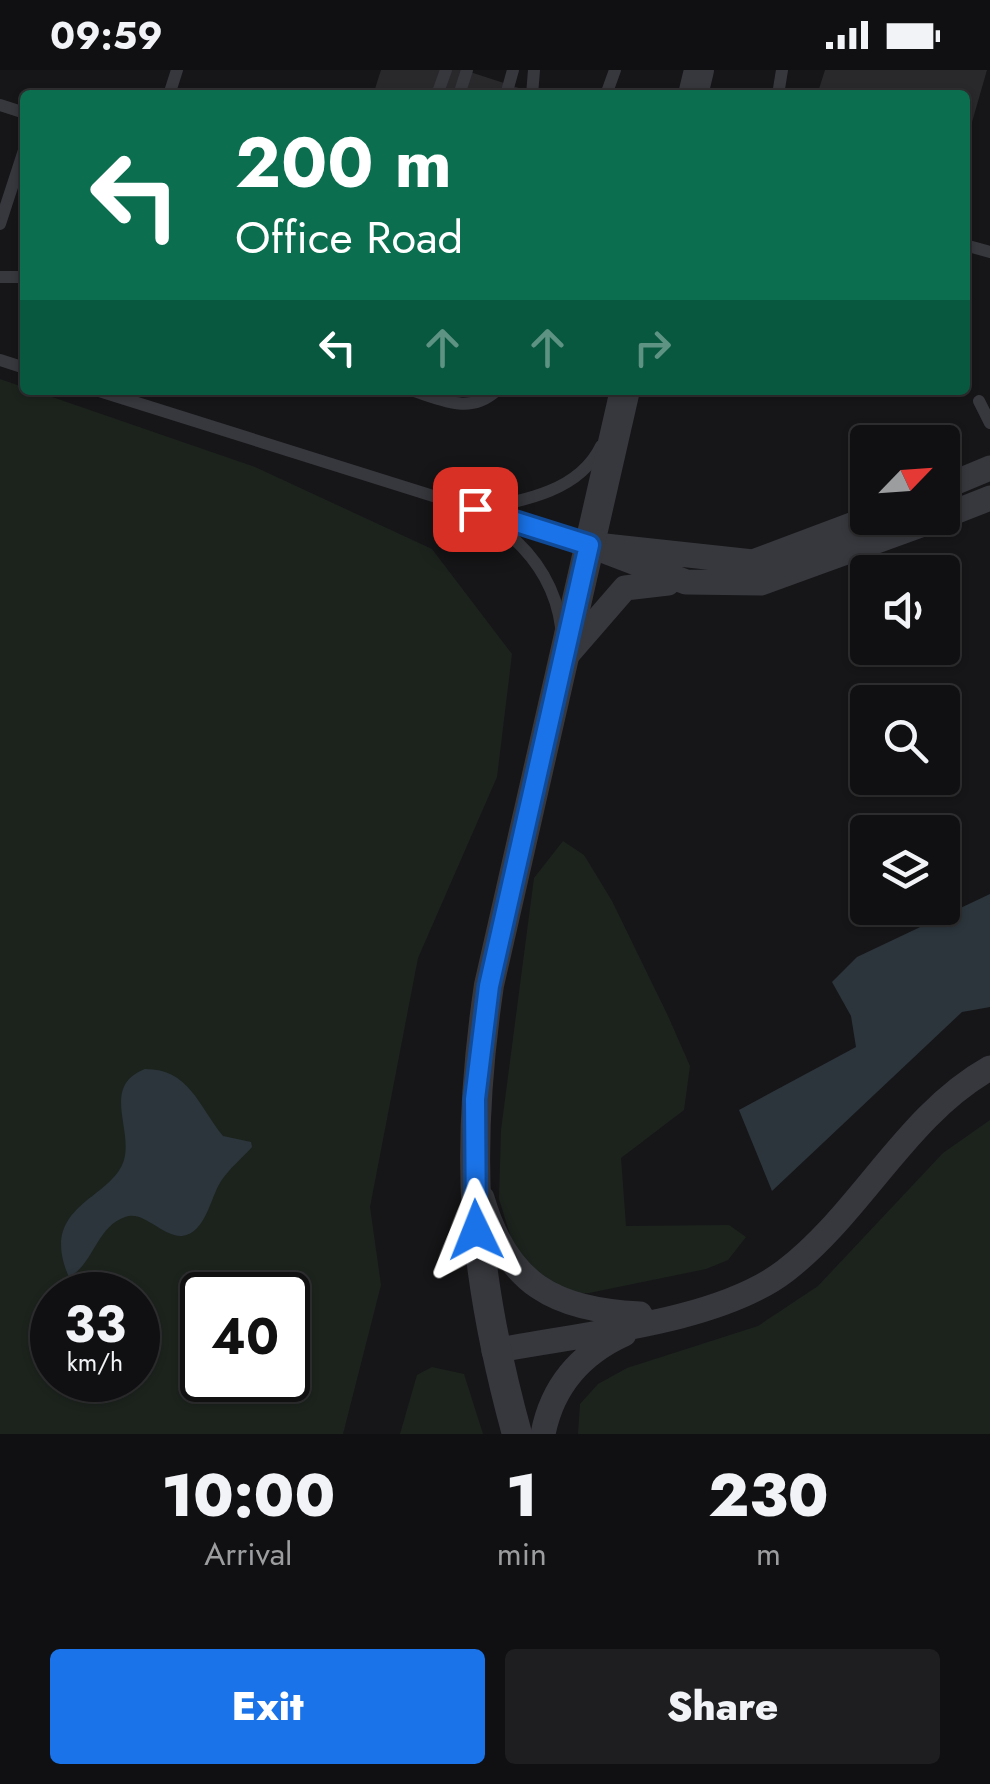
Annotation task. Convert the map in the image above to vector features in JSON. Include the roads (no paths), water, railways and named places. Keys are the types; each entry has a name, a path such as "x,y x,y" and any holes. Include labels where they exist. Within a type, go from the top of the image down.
{"street":[{"path":"517,1434 483,1295 473,1165 476,1083 489,986 623,397"},
{"path":"960,480 990,468"},
{"path":"960,510 990,498"},
{"path":"589,545 754,562 850,526"},
{"path":"564,657 625,588 638,583 737,585 784,578 895,535"},
{"path":"589,545 686,582"},
{"path":"542,1434 556,1394 588,1355 620,1336 741,1297 787,1270 946,1099 990,1068"},
{"path":"473,1165 500,1245 537,1288 590,1309 680,1315"},
{"path":"494,1351 680,1315"}],"lane":[{"path":"0,224 20,162"},
{"path":"112,395 589,545"},
{"path":"428,395 465,406 484,402 492,395"},
{"path":"475,509 523,500 566,484 596,456 623,397"},
{"path":"978,401 990,423"},
{"path":"475,509 510,534 536,562 552,590 564,657"}]}
